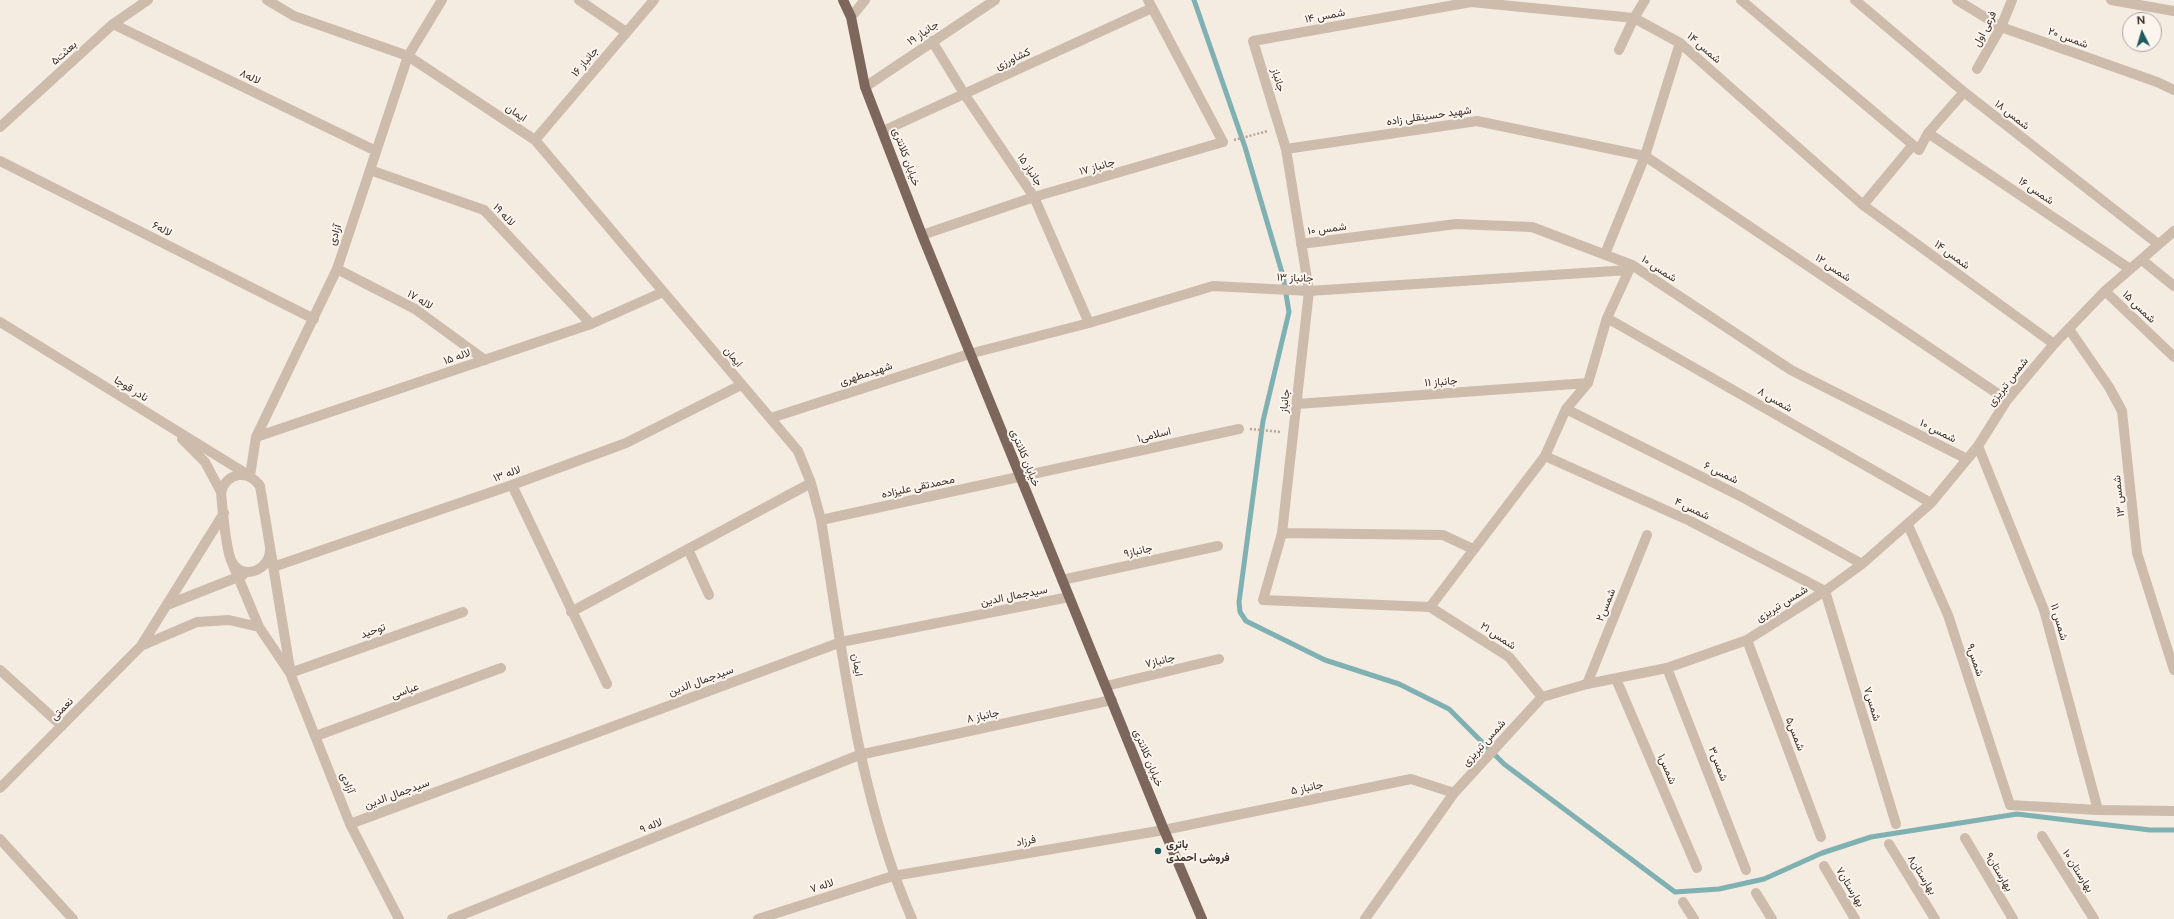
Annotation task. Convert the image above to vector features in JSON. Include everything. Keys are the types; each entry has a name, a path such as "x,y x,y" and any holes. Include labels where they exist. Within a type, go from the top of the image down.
{"main road":[{"name":"خیابان کلانتری","path":"844,0 851,17 865,87 883,130 922,235 969,354 1202,919"}],"street":[{"name":"بعثت۵","path":"0,127 113,24 148,0"},
{"name":"ایمان","path":"267,0 294,16 408,56 535,140 741,385 798,450 811,483 821,520 859,755 893,876 912,919"},
{"name":"آزادی","path":"290,673 262,492 256,480 250,476 256,437 337,269 408,56 442,0"},
{"path":"579,0 626,32"},
{"name":"جانباز ۱۶","path":"535,140 654,0"},
{"path":"851,17 866,0"},
{"name":"جانباز ۱۹","path":"865,87 995,0"},
{"path":"1619,50 1634,18 1645,0"},
{"path":"1741,0 1915,148"},
{"name":"شمس ۱۸","path":"1855,0 1964,92 2158,244"},
{"name":"شمس ۲۰","path":"1957,0 2001,27 2157,82 2174,90"},
{"name":"فرعی اول","path":"1977,69 2001,27 2012,0"},
{"path":"2110,0 2174,11"},
{"name":"شمس ۱۴","path":"1253,41 1472,2 1634,18 1680,43 1863,205 2054,344"},
{"path":"1150,4 1223,142"},
{"name":"کشاورزی","path":"883,130 965,95 1150,4"},
{"name":"لاله۸","path":"113,24 376,151"},
{"name":"جانباز ۱۵","path":"932,41 965,95 1034,197 1089,323"},
{"name":"جانباز","path":"1253,41 1286,149 1309,291 1282,533 1262,600 1430,607"},
{"path":"1605,254 1645,156 1680,43"},
{"path":"1863,205 1964,92"},
{"name":"شهید حسینقلی زاده","path":"1286,149 1477,121 1645,156"},
{"name":"شمس ۱۶","path":"1928,133 2130,269"},
{"name":"جانباز ۱۷","path":"922,235 1034,197 1223,142"},
{"name":"شمس ۱۲","path":"1645,156 2007,400"},
{"name":"لاله۶","path":"0,161 314,319"},
{"name":"لاله ۱۹","path":"370,170 484,210 591,324"},
{"name":"شمس ۱۰","path":"1301,244 1456,224 1532,227 1605,254 1630,268 1791,370 1967,459"},
{"name":"شمس تبریزی","path":"1365,919 1454,793 1542,697 1588,684 1667,668 1747,640 1825,591 1862,564 1908,525 1931,503 1978,446 2007,400 2054,344 2105,291 2174,231"},
{"path":"2142,260 2174,286"},
{"path":"1430,607 1545,456 1566,409 1588,383 1607,318 1630,268"},
{"name":"جانباز ۱۳","path":"969,354 1089,323 1213,286 1309,291 1630,268"},
{"name":"لاله ۱۷","path":"337,269 415,309 485,360"},
{"name":"شمس ۱۵","path":"2105,291 2174,357"},
{"name":"لاله ۱۵","path":"256,437 591,324 663,292"},
{"name":"شمس ۸","path":"1607,318 1931,503"},
{"name":"نادر قوجا","path":"0,322 250,476"},
{"name":"شمس ۱۳","path":"2069,329 2109,387 2122,411 2137,553 2174,670"},
{"name":"شهیدمطهری","path":"771,418 969,354"},
{"name":"جانباز ۱۱","path":"1297,404 1588,383"},
{"name":"لاله ۱۳","path":"273,567 512,485 626,443 741,385"},
{"name":"شمس ۶","path":"1566,409 1742,497 1862,564"},
{"name":"آزادی","path":"169,426 205,462 221,492 231,560 238,577 259,627 290,673 350,824 399,919"},
{"name":"اسلامی۱","path":"1020,478 1239,429"},
{"name":"شمس ۱۱","path":"1978,446 2044,610 2098,810"},
{"name":"شمس ۴","path":"1545,456 1690,521 1825,591"},
{"path":"221,492 223,486 231,477 244,474 250,476"},
{"name":"محمدتقی علیزاده","path":"821,520 1020,478"},
{"path":"571,612 811,483"},
{"path":"512,485 571,612 607,684"},
{"name":"نعمتی","path":"0,788 141,646 224,513"},
{"name":"شمس۹","path":"1908,525 1948,615 2010,806 2098,810"},
{"path":"1282,533 1443,535 1473,549"},
{"name":"شمس۲","path":"1588,684 1647,535"},
{"name":"جانباز۹","path":"1062,580 1218,546"},
{"path":"167,605 265,566 270,554 270,548"},
{"path":"688,549 709,595"},
{"path":"231,560 240,569 253,572"},
{"name":"شمس۷","path":"1825,591 1896,824"},
{"name":"سیدجمال الدین","path":"350,824 841,642 1070,597"},
{"name":"شمس ۲۱","path":"1430,607 1509,657 1542,697"},
{"name":"توحید","path":"290,673 463,612"},
{"name":"نعمتی","path":"141,646 197,622 229,620 259,627"},
{"name":"شمس۵","path":"1747,640 1821,837"},
{"name":"جانباز۷","path":"1106,686 1219,659"},
{"name":"عباسی","path":"316,736 501,668"},
{"name":"شمس۳","path":"1667,668 1746,870"},
{"path":"0,670 62,726"},
{"name":"شمس۱","path":"1616,679 1696,868"},
{"name":"جانباز ۸","path":"859,755 1112,700"},
{"name":"لاله ۹","path":"452,919 859,755"},
{"name":"جانباز ۵","path":"1164,830 1411,779 1454,793"},
{"path":"2098,810 2174,811"},
{"name":"فرزاد","path":"893,876 1164,830"},
{"name":"بهارستان ۱۰","path":"2042,836 2094,919"},
{"name":"بهارستان۹","path":"1965,838 2013,919"},
{"path":"0,839 73,919"},
{"name":"بهارستان۸","path":"1889,844 1935,919"},
{"name":"بهارستان۷","path":"1824,866 1855,919"},
{"name":"لاله ۷","path":"758,919 893,876"},
{"path":"1756,893 1772,919"},
{"path":"1683,902 1694,919"}],"path":[{"path":"1223,142 1280,128"},
{"path":"1239,429 1294,432"}],"waterway":[{"path":"1194,0 1245,147 1283,276 1289,312 1263,421 1239,602 1240,612 1246,621 1325,660 1399,684 1449,709 1504,764 1675,892 1719,889 1764,879 1822,853 1871,837 2017,814 2150,830 2174,830"}],"place":[{"name":"باتری فروشی احمدی","path":"1158,851"}]}
